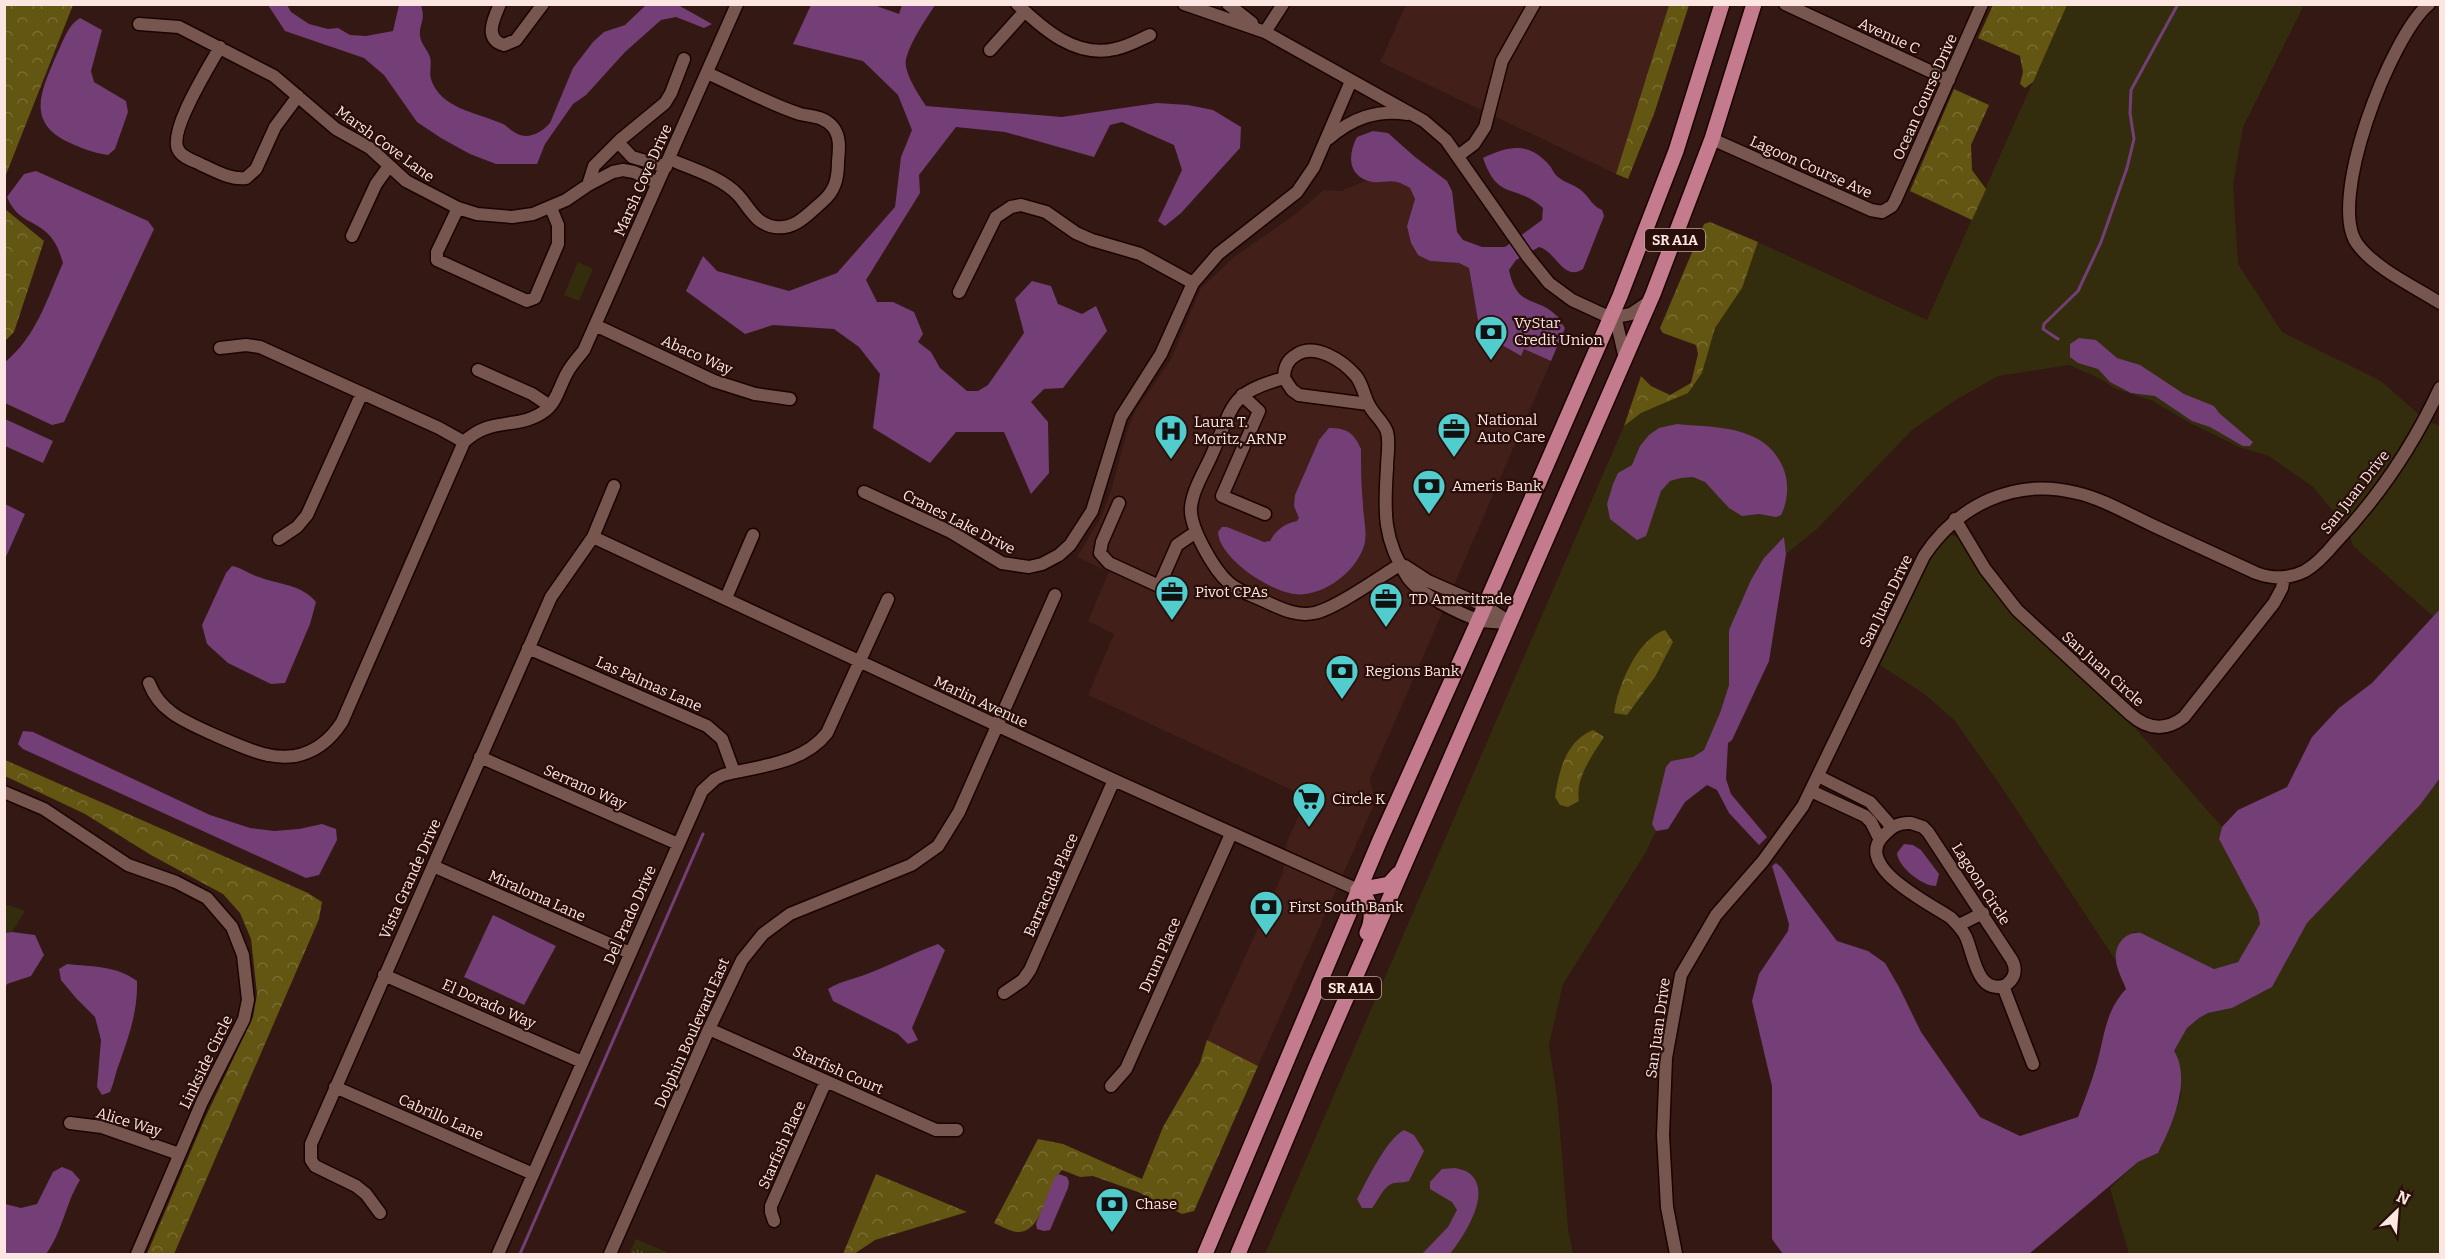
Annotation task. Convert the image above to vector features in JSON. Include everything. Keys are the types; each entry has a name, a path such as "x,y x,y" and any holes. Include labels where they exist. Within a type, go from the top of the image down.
{"main road":[{"name":"SR A1A","path":"1205,1254 1358,890 1611,318 1676,151 1722,4"},
{"name":"SR A1A","path":"1238,1254 1317,1065 1625,361 1712,139 1754,4"},
{"path":"1358,890 1389,884 1403,868"},
{"path":"1317,1065 1322,1037 1370,925 1371,910 1368,899 1358,890"}],"street":[{"path":"500,4 491,26 491,33 495,40 504,45 516,40 543,4"},
{"name":"Marsh Cove Drive","path":"550,406 572,366 584,350 737,4"},
{"path":"1184,4 1265,32"},
{"path":"1228,4 1265,32 1434,128 1458,156 1528,257 1550,284 1560,293 1611,318 1620,330 1625,361"},
{"path":"1265,32 1283,4"},
{"path":"1458,156 1474,144 1485,127 1502,61 1534,4"},
{"name":"Avenue C","path":"1785,4 1949,80"},
{"name":"Ocean Course Drive","path":"1895,201 1982,4"},
{"path":"2429,4 2418,14 2403,36 2380,82 2352,176 2348,222 2357,245 2401,279 2440,303"},
{"path":"990,50 1021,8 1060,40 1091,50 1116,49 1150,35"},
{"name":"Marsh Cove Lane","path":"139,24 179,27 274,76 336,129 370,148 406,182 458,208 493,217 532,214 551,208 588,185 613,172 623,170"},
{"path":"220,47 190,103 176,136 175,144 181,154 231,178 246,178 256,169 275,127 298,96"},
{"path":"588,185 594,166 618,142 665,103 684,59"},
{"path":"618,142 630,156 667,163 722,182 739,196 755,218 773,226 792,225 801,220 828,197 838,178 840,144 832,125 817,117 800,114 707,73"},
{"name":"Cranes Lake Drive","path":"864,492 951,532 1002,563 1029,567 1042,564 1059,555 1070,545 1092,511 1121,417 1161,354 1193,284 1218,254 1297,192 1314,167 1351,81"},
{"name":"Cranes Lake Drive","path":"1325,141 1350,122 1371,114 1395,112 1413,115"},
{"name":"Lagoon Course Ave","path":"1712,139 1871,210 1882,212 1892,206 1895,201"},
{"path":"630,156 623,170 634,172 658,183"},
{"path":"352,236 376,184 389,166"},
{"path":"959,292 996,217 1003,210 1022,205 1046,212 1076,233 1092,240 1140,254 1193,284"},
{"path":"458,208 437,252 437,260 527,302 534,298 558,244 558,225 551,208"},
{"path":"1611,318 1631,314 1650,300"},
{"name":"Abaco Way","path":"595,325 714,381 754,394 790,399"},
{"path":"220,348 246,345 260,347 453,434 464,442"},
{"path":"1368,404 1299,395 1292,390 1284,378 1285,367 1294,355 1309,350 1318,351 1333,358 1356,376 1368,404 1386,429 1388,441 1385,521 1393,550 1401,564 1482,613 1510,623"},
{"path":"149,683 154,696 177,717 260,753 277,756 296,755 314,750 326,741 342,722 464,442 483,429 496,424 531,418 550,406 532,394 478,370"},
{"path":"1284,378 1256,386 1242,395 1228,416 1193,498 1192,518 1196,532 1223,577 1231,585 1290,612 1316,613 1401,564"},
{"name":"San Juan Drive","path":"1676,1254 1667,1207 1663,1135 1666,1058 1681,975 1716,915 1784,833 1811,791 1924,556 1943,531 1972,507 2005,493 2023,489 2059,489 2094,498 2256,573 2270,577 2284,577 2307,570 2319,561 2366,508 2408,447 2440,388"},
{"path":"279,539 297,527 307,515 362,393"},
{"path":"1242,395 1259,411 1222,496 1265,514"},
{"name":"Vista Grande Drive","path":"380,1213 366,1194 356,1186 321,1170 311,1160 311,1144 551,597 593,537 614,486"},
{"path":"1119,503 1102,542 1100,553 1109,563 1159,586 1177,545 1196,532"},
{"name":"San Juan Circle","path":"1955,519 1985,568 2017,610 2139,722 2156,728 2171,726 2184,717 2274,603 2282,588 2284,577"},
{"path":"726,598 753,535"},
{"name":"Marlin Avenue","path":"593,537 1231,834 1358,890"},
{"name":"Dolphin Boulevard East","path":"610,1254 709,1029 742,960 755,942 772,926 801,908 911,865 938,846 953,824 1055,596"},
{"name":"Del Prado Drive","path":"498,1254 702,791 715,779 734,772 781,762 798,755 822,739 888,599"},
{"name":"Las Palmas Lane","path":"528,648 707,726 722,738 734,772"},
{"name":"Serrano Way","path":"480,757 678,844"},
{"path":"1818,777 1859,796 1876,807 1892,826 1880,840 1877,854 1884,871 1959,925 1966,936 1983,980 1992,987 2003,986 2032,1064"},
{"name":"Barracuda Place","path":"1004,993 1023,980 1030,970 1114,780"},
{"path":"1811,791 1853,809 1871,822 1880,840"},
{"name":"Linkside Circle","path":"4,792 44,809 128,865 176,882 207,898 236,935 243,955 248,1000 244,1018 202,1102 137,1254"},
{"path":"1853,809 1859,796"},
{"name":"Lagoon Circle","path":"1892,826 1915,824 1928,832 1983,913 2014,965 2014,976 2003,986"},
{"name":"Drum Place","path":"1111,1086 1126,1069 1231,834"},
{"name":"Miraloma Lane","path":"432,866 630,953"},
{"path":"1959,925 1983,913"},
{"name":"El Dorado Way","path":"384,975 582,1062"},
{"name":"Starfish Court","path":"709,1029 936,1130 957,1130"},
{"name":"Starfish Place","path":"774,1221 771,1206 826,1081"},
{"name":"Cabrillo Lane","path":"335,1087 533,1174"},
{"name":"Alice Way","path":"70,1123 102,1127 179,1154"}],"shaded area":[{"path":"268,5 287,5 291,12 309,24 328,29 338,28 350,35 366,36 393,31 399,5 421,5 423,19 420,36 430,57 430,76 436,89 451,104 503,124 524,136 538,133 550,123 573,68 593,42 604,32 625,25 646,5 678,5 712,24 704,28 676,17 661,20 625,52 586,95 573,104 545,144 537,164 496,164 470,154 417,122 384,75 364,58 285,31"},
{"path":"811,5 874,5 899,14 902,5 935,5 915,38 906,59 909,77 926,106 1062,117 1157,103 1188,105 1213,110 1241,127 1240,148 1181,213 1165,226 1158,221 1182,170 1174,145 1122,122 1110,125 1094,157 1005,132 956,127 919,175 920,193 866,280 877,302 893,302 914,312 923,334 918,342 931,352 940,368 967,391 978,391 988,385 1024,333 1015,299 1032,281 1051,286 1058,304 1082,314 1096,306 1107,331 1063,388 1044,389 1031,402 1048,422 1049,473 1031,494 1004,432 956,432 930,463 873,428 880,374 859,347 834,329 773,325 745,334 686,291 703,256 717,271 789,291 837,273 895,207 901,157 912,130 898,95 863,61 793,44"},
{"path":"1406,5 1669,5 1616,174 1380,62"},
{"path":"80,18 102,30 91,71 94,82 126,101 128,112 115,149 108,155 68,142 46,125 42,115 42,93 50,69 63,40"},
{"path":"1373,131 1388,133 1447,181 1452,191 1457,232 1463,240 1482,247 1505,247 1542,220 1543,208 1533,200 1501,187 1489,172 1483,158 1501,151 1518,148 1534,153 1550,166 1558,177 1580,189 1602,210 1604,216 1583,269 1570,272 1539,247 1516,260 1509,270 1517,291 1528,300 1549,310 1558,317 1565,328 1551,361 1524,349 1521,356 1502,345 1481,338 1469,268 1459,263 1430,261 1418,255 1411,243 1407,226 1415,199 1410,188 1394,181 1373,182 1359,176 1354,171 1351,158 1357,137"},
{"path":"36,171 148,221 154,229 64,422 52,425 5,403 5,362 16,352 33,329 63,263 50,236 16,212 7,197 24,174"},
{"path":"1368,180 1396,181 1410,188 1415,199 1407,226 1430,261 1459,263 1469,268 1481,338 1502,345 1520,356 1524,349 1551,361 1370,779 1375,802 1258,1066 1207,1040 1283,873 1287,842 1307,797 1088,695 1114,634 1088,621 1109,572 1077,557 1101,517 1135,411 1170,361 1201,288 1234,257 1293,216 1324,190 1341,191"},
{"path":"2079,338 2096,340 2117,358 2140,365 2184,394 2214,406 2253,442 2250,446 2243,446 2210,427 2192,421 2155,396 2131,393 2110,382 2098,369 2078,363 2070,357 2070,344"},
{"path":"5,419 53,441 43,463 5,446"},
{"path":"1677,424 1724,428 1740,432 1766,444 1776,455 1786,475 1786,498 1781,515 1776,517 1759,514 1742,516 1729,508 1705,482 1693,477 1670,481 1661,491 1646,536 1637,540 1610,519 1607,504 1618,473 1632,465 1640,446 1649,435 1659,428"},
{"path":"1329,428 1349,432 1361,449 1364,546 1355,563 1341,578 1315,592 1295,594 1267,584 1239,565 1221,543 1218,532 1222,527 1227,527 1264,542 1270,541 1285,525 1297,521 1299,518 1294,506 1295,495 1319,440"},
{"path":"5,504 25,514 5,559"},
{"path":"1784,537 1786,554 1769,661 1732,740 1728,743 1726,779 1731,794 1767,837 1759,845 1729,813 1717,790 1707,785 1685,802 1668,829 1656,831 1652,824 1666,767 1671,761 1693,757 1704,750 1729,685 1729,630 1751,580 1764,558"},
{"path":"232,566 297,588 316,602 310,624 285,683 271,684 228,663 207,644 202,625 226,573"},
{"path":"2440,609 2440,778 2420,805 2307,923 2272,987 2232,1008 2208,1013 2187,1028 2174,1051 2181,1075 2178,1102 2169,1130 2158,1153 2138,1162 2029,1254 1783,1254 1772,1239 1772,1086 1752,1001 1759,974 1788,931 1789,924 1772,866 1776,863 1781,867 1837,941 1868,951 1885,963 1921,1032 1980,1117 2020,1136 2078,1117 2095,1070 2110,1015 2126,989 2116,961 2117,950 2122,940 2130,934 2141,933 2214,969 2238,962 2260,924 2258,912 2219,839 2222,827 2238,810 2287,787 2312,737 2339,708 2372,683"},
{"path":"23,731 33,732 210,815 250,828 274,831 322,824 336,829 337,840 319,875 306,878 23,749 18,744"},
{"path":"1904,844 1913,845 1921,850 1939,874 1936,886 1924,883 1906,870 1897,853"},
{"path":"493,915 556,946 524,1005 464,977"},
{"path":"5,933 35,935 44,955 31,976 7,984 5,989"},
{"path":"938,944 945,950 912,1028 918,1040 908,1044 898,1034 833,1001 828,989 833,986"},
{"path":"67,964 112,969 137,981 136,1003 129,1033 110,1092 102,1095 97,1087 101,1040 95,1017 61,980 59,969"},
{"path":"1404,1130 1414,1135 1424,1151 1409,1181 1391,1184 1372,1208 1362,1208 1357,1199 1372,1171 1390,1143"},
{"path":"62,1167 72,1171 80,1180 52,1245 46,1254 5,1254 5,1204 21,1208 37,1204 53,1172"},
{"path":"1455,1168 1469,1173 1476,1181 1478,1191 1474,1214 1450,1254 1422,1254 1448,1227 1457,1210 1452,1202 1430,1189 1430,1182 1442,1169"},
{"path":"1059,1174 1067,1177 1068,1188 1050,1230 1037,1229 1036,1224 1055,1177"}],"green space":[{"path":"4,5 73,5 5,177"},
{"path":"1669,5 1689,5 1655,111 1628,179 1616,174"},
{"path":"1993,5 2067,5 2033,82 2025,88 2020,84 2023,72 2020,56 1978,38"},
{"path":"2067,5 2304,5 2243,127 2233,185 2238,264 2282,332 2381,381 2424,419 2440,426 2440,609 2434,617 2353,546 2348,529 2313,487 2269,456 2239,447 2190,423 2153,401 2114,388 2101,379 2069,365 1998,376 1954,401 1912,430 1818,528 1786,554 1784,538 1729,630 1729,685 1704,750 1693,757 1671,761 1652,824 1656,831 1646,852 1563,984 1549,1045 1557,1097 1568,1229 1573,1254 1265,1254 1624,426 1641,413 1688,393 1702,373 1715,328 1742,287 1758,242 1927,320"},
{"path":"1954,89 1989,105 1971,145 1972,170 1986,189 1972,220 1910,191"},
{"path":"5,209 44,241 14,332 5,341"},
{"path":"1710,222 1758,242 1742,288 1715,328 1702,373 1688,393 1641,413 1624,426 1641,376 1651,386 1670,395 1691,383 1698,354 1696,345 1663,333 1660,328 1704,224"},
{"path":"578,262 593,269 579,301 564,295"},
{"path":"1949,534 1960,538 1984,580 2039,639 2137,730 2222,827 2219,839 2258,912 2260,924 2238,962 2214,969 2141,933 2134,932 2119,943 2116,961 1955,721 1927,696 1880,665 1926,566 1934,551"},
{"path":"1665,630 1673,642 1655,677 1627,715 1614,713 1630,665 1646,643"},
{"path":"1593,730 1604,737 1582,776 1578,792 1579,801 1568,807 1560,805 1555,797 1565,758 1576,741"},
{"path":"5,760 308,893 322,902 319,919 174,1254 147,1254 205,1118 253,1017 257,994 251,939 240,913 223,894 151,855 85,814 5,776"},
{"path":"2440,778 2440,1254 2129,1254 2110,1188 2138,1162 2158,1153 2162,1146 2181,1096 2174,1051 2187,1028 2208,1013 2232,1008 2272,987 2307,923 2420,805"},
{"path":"5,904 25,911 12,932 5,933"},
{"path":"1207,1040 1258,1066 1194,1211 1182,1214 1138,1192 1093,1176 1080,1177 1062,1170 1039,1217 1026,1231 1008,1230 994,1223 1038,1139 1063,1144 1142,1179 1163,1127 1200,1063"},
{"path":"876,1174 967,1212 875,1240 854,1254 843,1254"},
{"path":"636,1239 670,1254 629,1254"}],"waterway":[{"path":"2058,339 2043,329 2044,324 2078,291 2101,242 2127,168 2134,139 2130,113 2131,90 2178,4"},
{"path":"520,1254 703,834"}],"place":[{"name":"VyStar Credit Union","path":"1491,361"},
{"name":"National Auto Care","path":"1454,458"},
{"name":"Laura T. Moritz, ARNP","path":"1171,460"},
{"name":"Ameris Bank","path":"1429,515"},
{"name":"Pivot CPAs","path":"1172,621"},
{"name":"TD Ameritrade","path":"1386,628"},
{"name":"Regions Bank","path":"1342,700"},
{"name":"Circle K","path":"1309,828"},
{"name":"First South Bank","path":"1266,936"},
{"name":"Chase","path":"1112,1233"}]}
